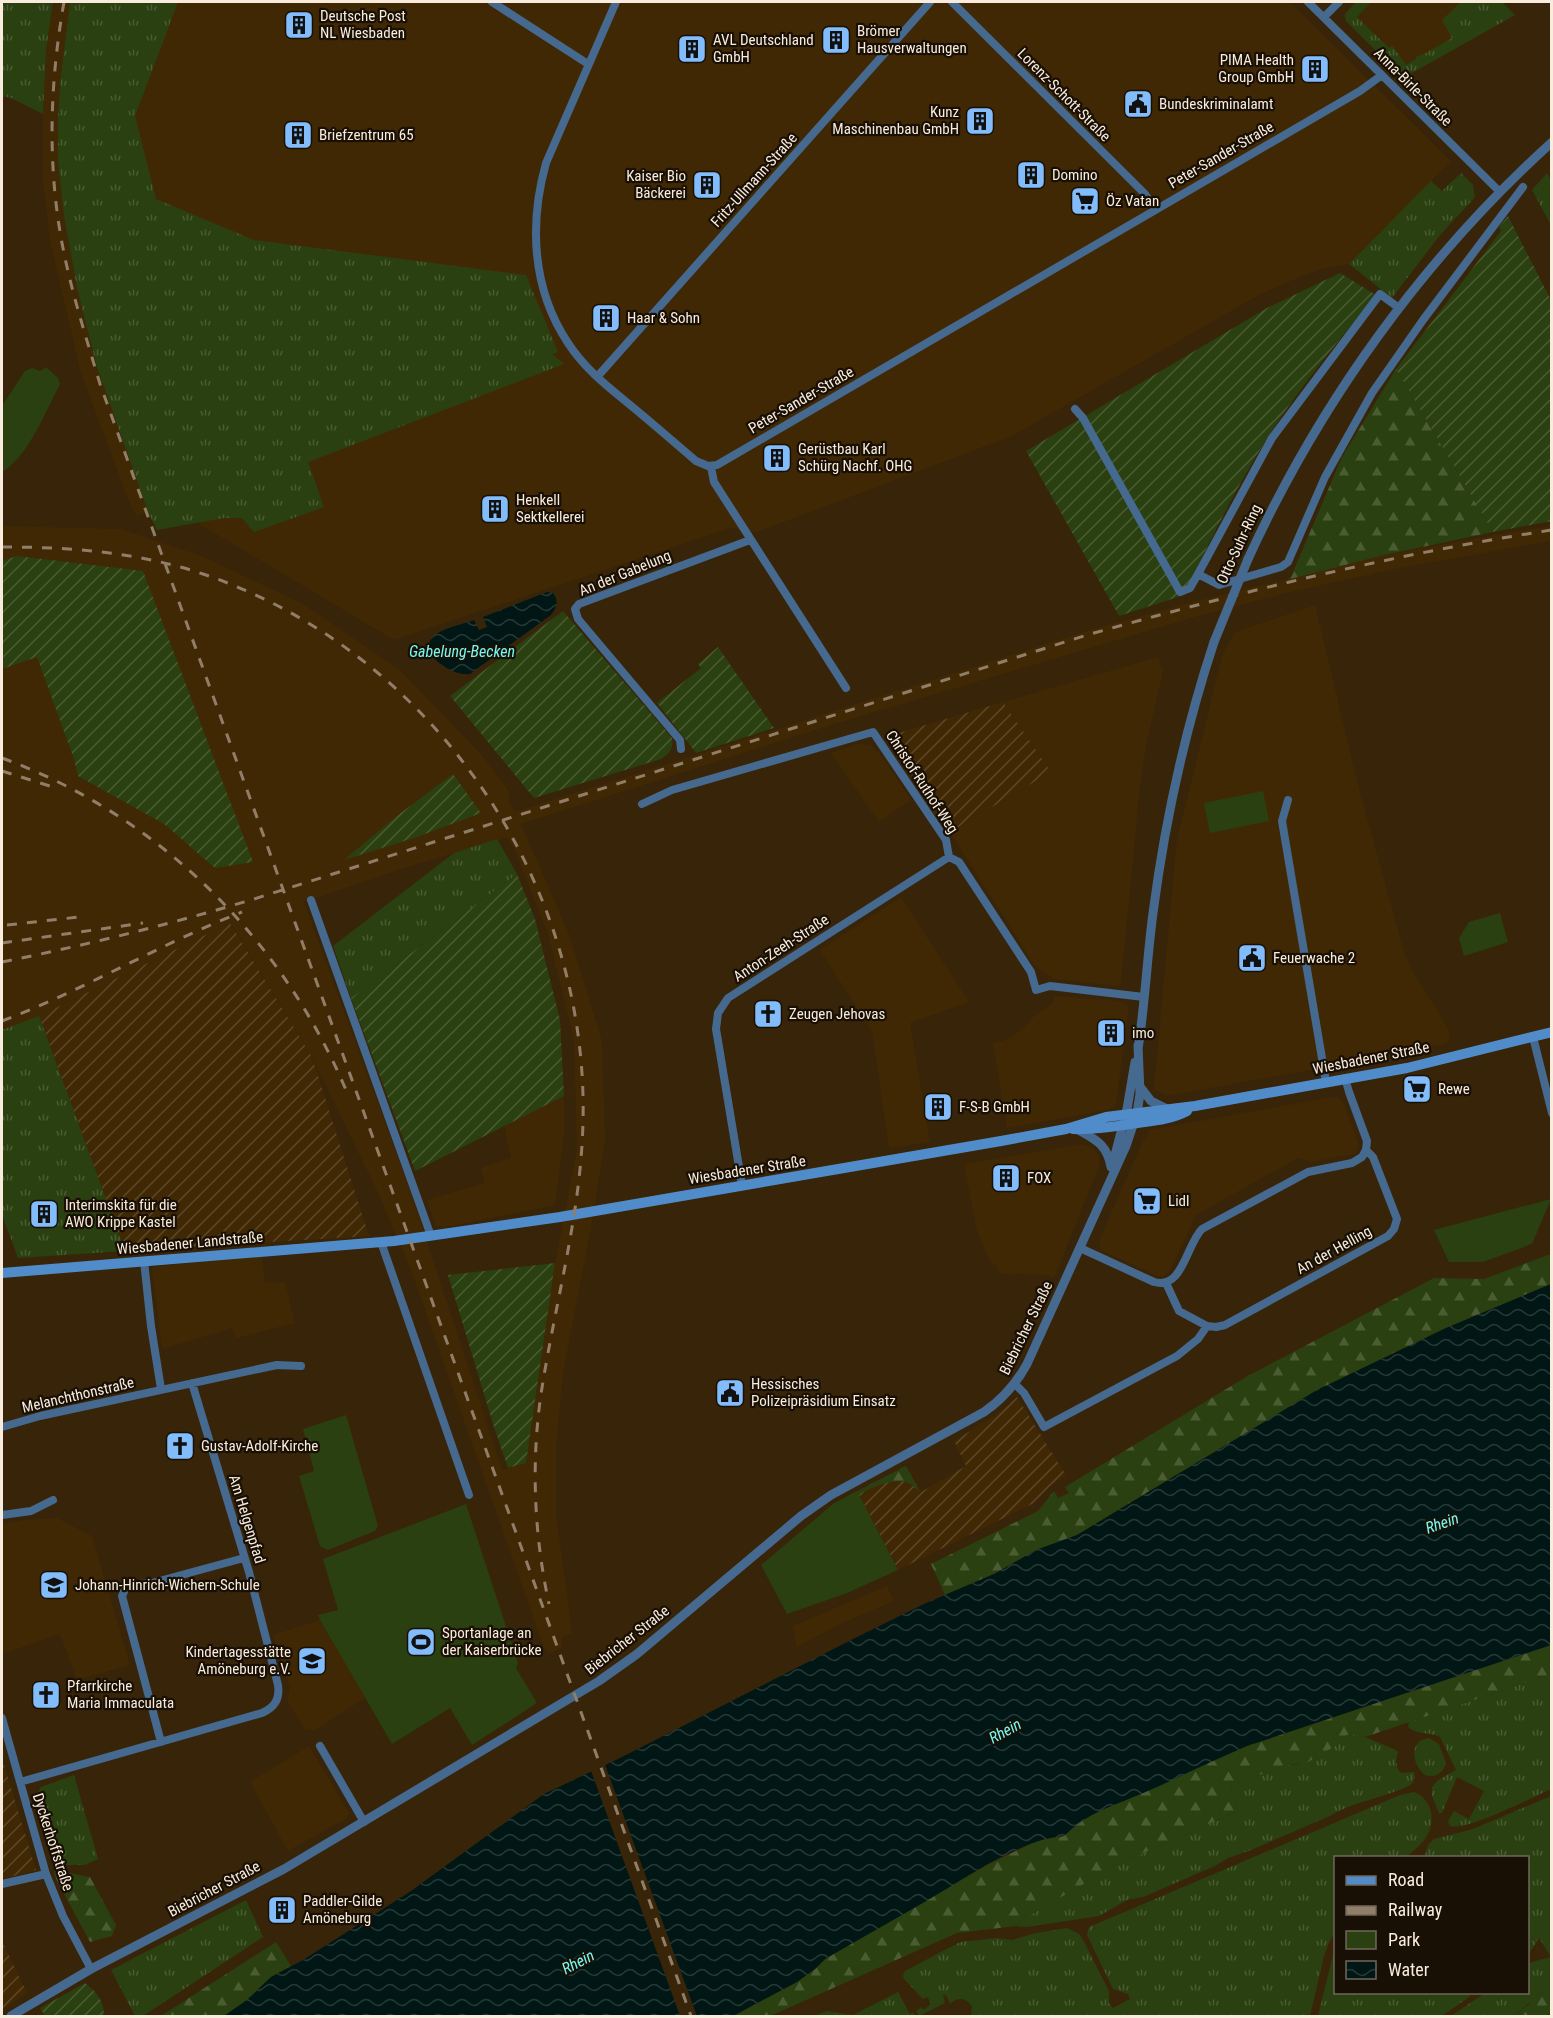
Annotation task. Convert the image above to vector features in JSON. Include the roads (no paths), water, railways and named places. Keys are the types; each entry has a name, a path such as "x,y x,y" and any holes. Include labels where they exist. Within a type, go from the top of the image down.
{"main road":[{"name":"Wiesbadener Straße","path":"394,1241 560,1217 1130,1119 1437,1061 1551,1032"},
{"name":"Wiesbadener Straße","path":"1130,1119 1173,1117 1195,1106"},
{"name":"Wiesbadener Landstraße","path":"2,1273 394,1241"}],"street":[{"path":"492,2 588,64"},
{"path":"616,2 546,163 540,185 535,218 538,270 550,307 568,343 597,377 696,461 711,467 714,482 846,688"},
{"name":"Fritz-Ullmann-Straße","path":"597,377 930,2"},
{"name":"Lorenz-Schott-Straße","path":"951,2 1144,193 1156,209"},
{"name":"Anna-Birle-Straße","path":"1308,2 1499,191"},
{"path":"1324,17 1339,2"},
{"name":"Peter-Sander-Straße","path":"711,467 1360,91 1382,75"},
{"name":"Otto-Suhr-Ring","path":"1130,1119 1153,913 1167,828 1190,721 1214,642 1248,559 1282,487 1321,420 1354,370 1459,235 1499,191 1551,142"},
{"path":"1198,574 1219,585 1281,567 1288,562 1325,477 1372,393 1423,320 1523,186"},
{"path":"1075,410 1083,418 1180,592 1190,588 1272,438 1380,294 1400,308"},
{"name":"An der Gabelung","path":"681,749 680,741 578,619 576,609 579,604 750,540"},
{"name":"Christof-Ruthof-Weg","path":"642,804 672,790 873,732 946,840 950,857 958,861 1031,972 1036,990 1050,986 1144,997"},
{"path":"1288,800 1282,821 1326,1082"},
{"name":"Anton-Zeeh-Straße","path":"742,1185 716,1029 718,1013 728,998 950,857"},
{"path":"311,900 431,1236"},
{"path":"1533,1037 1551,1113"},
{"name":"Otto-Suhr-Ring","path":"1130,1119 1140,1085 1138,1045"},
{"name":"An der Helling","path":"1207,1326 1225,1325 1392,1233 1396,1224 1395,1213 1373,1157 1366,1150 1367,1141 1348,1092 1346,1078"},
{"path":"1140,1085 1151,1101 1169,1110"},
{"name":"Biebricher Straße","path":"1108,1183 1130,1119"},
{"name":"Biebricher Straße","path":"11,2016 91,1970 245,1890 364,1822 618,1669 817,1505 846,1485 984,1412 1000,1401 1028,1364 1126,1146 1130,1119"},
{"path":"1072,1129 1102,1144 1112,1170"},
{"path":"1080,1248 1154,1282 1166,1283 1178,1274 1196,1235 1202,1230 1308,1172 1358,1161 1366,1150"},
{"path":"381,1242 469,1495"},
{"path":"144,1261 161,1389"},
{"path":"1015,1384 1024,1393 1044,1427 1177,1356 1198,1339 1207,1326 1179,1311 1166,1283"},
{"name":"Melanchthonstraße","path":"2,1427 40,1416 161,1389 277,1365 301,1365"},
{"name":"Am Helgenpfad","path":"161,1742 262,1713 270,1710 278,1700 278,1685 244,1558 192,1383"},
{"path":"2,1515 31,1511 53,1500"},
{"path":"20,1782 161,1742 122,1596 127,1585 152,1583 244,1558"},
{"name":"Dyckerhoffstraße","path":"2,1718 46,1874 63,1916 91,1970"},
{"path":"320,1746 364,1822"},
{"path":"2,1884 46,1874"}],"water":[{"name":"Gabelung-Becken","path":"547,592 553,593 557,601 551,615 470,674 448,669 440,664 430,652 431,639 440,632 474,620 479,630 487,627 483,617"},
{"name":"Rhein","path":"1551,1284 1551,1645 1247,1746 1100,1811 1082,1821 1064,1836 1048,1838 1031,1844 994,1861 825,1959 797,1982 733,2016 224,2016 247,2000 271,1977 303,1960 411,1891 544,1794 926,1603 994,1574 1036,1550 1077,1535 1317,1390 1446,1328"}],"railway":[{"path":"64,2 53,92 54,183 66,261 100,384 691,2016"},
{"path":"2,962 129,934 254,899 1087,635 1318,575 1434,550 1552,530"},
{"path":"2,547 104,552 154,560 203,574 285,610 360,658 425,718 481,787 526,863 558,946 578,1033 583,1122 578,1191 541,1394 536,1446 537,1525 549,1604"},
{"path":"2,758 59,782 112,812 162,848 208,888 250,933 287,982 319,1034 346,1090"},
{"path":"2,771 53,787"},
{"path":"2,1021 242,912"},
{"path":"7,925 79,917"},
{"path":"2,943 143,923"}],"place":[{"name":"Deutsche Post NL Wiesbaden","path":"299,25"},
{"name":"Brömer Hausverwaltungen","path":"836,40"},
{"name":"AVL Deutschland GmbH","path":"692,49"},
{"name":"PIMA Health Group GmbH","path":"1315,69"},
{"name":"Bundeskriminalamt","path":"1138,104"},
{"name":"Kunz Maschinenbau GmbH","path":"980,121"},
{"name":"Briefzentrum 65","path":"298,135"},
{"name":"Domino","path":"1031,175"},
{"name":"Kaiser Bio Bäckerei","path":"707,185"},
{"name":"Öz Vatan","path":"1085,201"},
{"name":"Haar & Sohn","path":"606,318"},
{"name":"Gerüstbau Karl Schürg Nachf. OHG","path":"777,458"},
{"name":"Henkell Sektkellerei","path":"495,509"},
{"name":"Feuerwache 2","path":"1252,958"},
{"name":"Zeugen Jehovas","path":"768,1014"},
{"name":"imo","path":"1111,1033"},
{"name":"Rewe","path":"1417,1089"},
{"name":"F-S-B GmbH","path":"938,1107"},
{"name":"FOX","path":"1006,1178"},
{"name":"Lidl","path":"1147,1201"},
{"name":"Interimskita für die AWO Krippe Kastel","path":"44,1214"},
{"name":"Hessisches Polizeipräsidium Einsatz","path":"730,1393"},
{"name":"Gustav-Adolf-Kirche","path":"180,1446"},
{"name":"Johann-Hinrich-Wichern-Schule","path":"54,1585"},
{"name":"Sportanlage an der Kaiserbrücke","path":"421,1642"},
{"name":"Kindertagesstätte Amöneburg e.V.","path":"312,1661"},
{"name":"Pfarrkirche Maria Immaculata","path":"46,1695"},
{"name":"Paddler-Gilde Amöneburg","path":"282,1910"}]}
